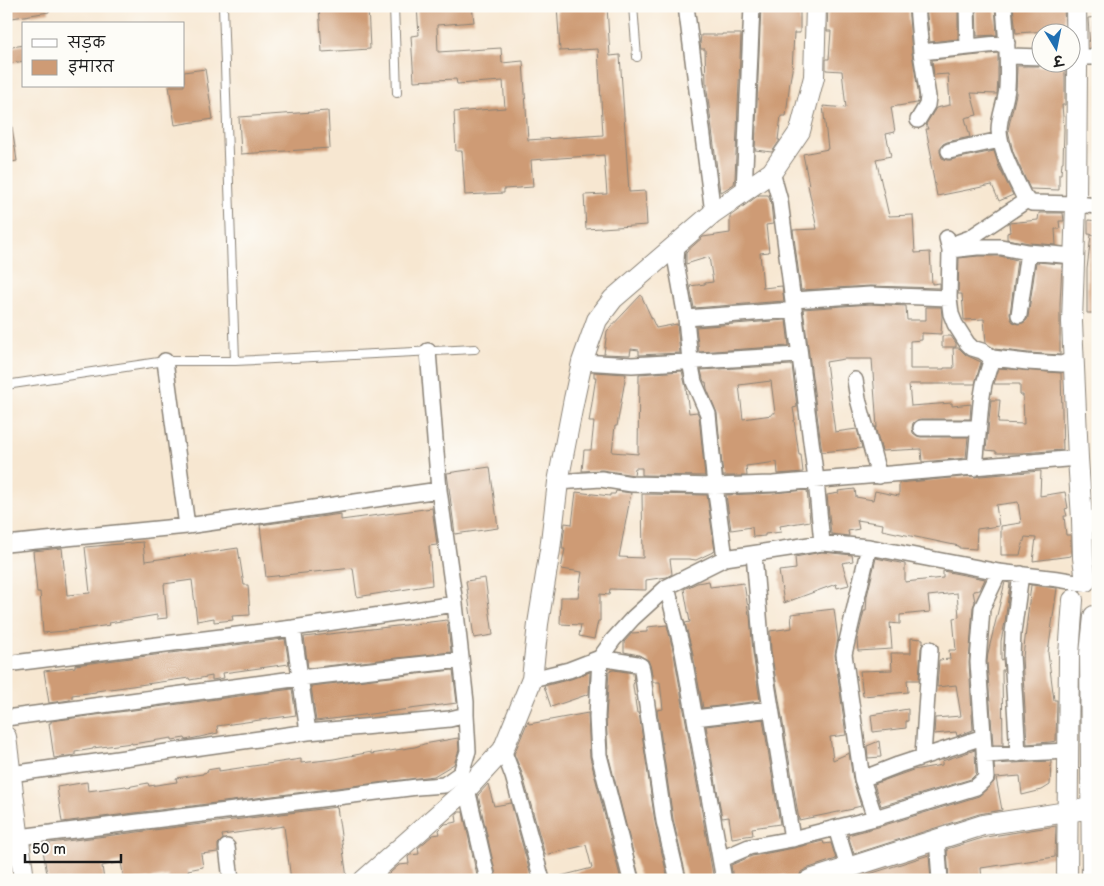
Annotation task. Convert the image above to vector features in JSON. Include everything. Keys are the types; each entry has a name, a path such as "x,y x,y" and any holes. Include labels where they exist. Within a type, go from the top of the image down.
{"street":[{"path":"686,6 713,213"},
{"path":"744,192 752,6"},
{"path":"365,879 467,789 503,750 532,679 558,482 582,362 597,320 613,299 713,213 772,172 800,131 814,76 816,6"},
{"path":"917,6 921,52 928,97 918,120"},
{"path":"967,6 968,47"},
{"path":"1004,6 1007,89 999,129 1000,140 1023,195 1032,203 1098,206"},
{"path":"1075,22 1076,6"},
{"path":"921,52 968,47 1007,49 1032,55"},
{"path":"1082,57 1098,57"},
{"path":"1067,880 1068,655 1085,586 1083,558 1090,519 1078,458 1072,322 1076,204 1074,72"},
{"path":"950,151 1000,140"},
{"path":"772,172 780,202 794,305 822,543"},
{"path":"949,244 970,238 1027,200"},
{"path":"677,244 676,262 686,318 690,361 694,382 708,414 725,558"},
{"path":"949,244 1001,247 1028,252 1074,256"},
{"path":"949,244 949,298 951,314 955,324 972,348 982,351 992,358 1027,362 1062,364 1074,359"},
{"path":"1019,315 1028,252"},
{"path":"686,318 870,295 949,298"},
{"path":"19,837 444,785 461,773 468,751 466,702 439,490 428,351"},
{"path":"582,362 632,365 799,355"},
{"path":"975,468 984,384 992,358"},
{"path":"165,361 187,526"},
{"path":"855,380 858,400 879,476"},
{"path":"921,428 978,428"},
{"path":"558,482 601,479 632,484 715,486 773,484 1078,458"},
{"path":"6,544 187,526 439,490"},
{"path":"631,880 599,755 597,717 600,658 633,618 667,587 725,558 822,543 869,547 999,572 1021,574 1085,586"},
{"path":"869,547 844,654 862,780 875,818"},
{"path":"754,554 762,652 792,839"},
{"path":"721,859 749,846 792,839 875,818 976,787 986,778 978,662 982,608 999,572"},
{"path":"1018,754 1012,655 1021,574"},
{"path":"1085,586 1078,610 1088,616 1096,616 1090,654 1092,880"},
{"path":"667,587 683,652 724,880"},
{"path":"6,664 293,628 455,604"},
{"path":"293,628 308,732"},
{"path":"923,756 930,649"},
{"path":"532,679 569,670 600,658 641,666 664,821 678,880"},
{"path":"6,718 300,678 461,660"},
{"path":"695,718 771,709"},
{"path":"11,774 308,732 466,715"},
{"path":"6,737 24,880"},
{"path":"862,780 923,756 983,737"},
{"path":"503,750 513,776 542,880"},
{"path":"984,755 1068,751"},
{"path":"467,789 488,880"},
{"path":"810,880 843,872 983,825 1092,808"},
{"path":"836,828 843,872"},
{"path":"937,839 940,880"},
{"path":"227,847 231,880"}],"lane":[{"path":"223,6 235,361"},
{"path":"394,6 397,93"},
{"path":"633,6 637,57"},
{"path":"6,385 165,361 235,361 476,349"}],"building":[{"path":"6,6 49,6 49,12 6,19"},
{"path":"319,6 368,6 370,49 322,52"},
{"path":"417,6 472,6 474,22 437,25 438,52 501,48 502,63 523,61 528,140 603,135 598,49 560,51 557,6 607,6 610,56 620,55 629,192 645,191 647,225 586,229 584,195 607,194 604,155 531,160 533,187 504,189 504,193 465,195 462,151 456,151 454,112 505,108 503,81 457,84 456,79 414,81 411,36 419,35"},
{"path":"761,6 800,6 800,33 794,33 792,70 786,116 781,116 778,140 780,140 772,152 755,150"},
{"path":"828,6 908,6 912,53 919,97 918,102 891,107 895,132 886,134 891,156 876,159 889,216 913,215 915,253 930,252 932,284 940,283 940,288 870,286 801,290 793,230 817,229 803,154 828,149 823,106 846,108 842,71 826,70 826,59 829,59 831,31 827,31"},
{"path":"958,6 958,39 930,42 926,7"},
{"path":"976,6 995,6 997,35 977,36"},
{"path":"1013,6 1064,6 1065,22 1032,22 1032,32 1016,33"},
{"path":"1098,17 1098,48 1090,48 1088,18"},
{"path":"741,34 735,178 734,184 720,192 706,84 705,49 701,49 700,44 701,35"},
{"path":"22,45 22,61 6,64 6,48"},
{"path":"998,53 997,94 971,93 977,115 965,118 970,137 943,144 940,152 942,158 950,160 994,151 999,167 1013,195 999,201 992,185 937,196 926,124 936,108 950,105 948,74 934,75 932,60"},
{"path":"1017,66 1032,66 1032,72 1065,72 1065,105 1062,105 1064,129 1063,162 1061,174 1059,174 1059,190 1030,189 1013,152 1008,130 1016,94"},
{"path":"205,69 213,119 175,125 169,88 185,88 185,72"},
{"path":"328,111 330,148 241,154 239,117"},
{"path":"6,127 12,127 17,161 6,163"},
{"path":"759,195 768,195 771,203 773,224 766,225 769,252 760,253 763,288 782,286 784,301 694,308 690,286 713,282 709,257 686,264 686,252 703,237 730,233 730,216"},
{"path":"1039,213 1063,213 1064,221 1059,221 1060,229 1055,229 1056,245 1007,239 1007,233 1010,232 1009,223 1038,220"},
{"path":"1088,220 1098,221 1098,235 1088,234"},
{"path":"1091,235 1098,236 1098,313 1087,313 1087,269"},
{"path":"1000,256 1017,260 1010,314 1013,322 1018,324 1023,323 1028,317 1036,262 1062,264 1060,355 995,349 986,343 984,319 964,320 962,294 958,294 959,258"},
{"path":"641,295 656,328 677,324 680,353 639,355 639,350 631,349 630,355 604,354 607,331"},
{"path":"870,304 906,306 907,320 926,320 926,307 941,307 941,334 922,333 922,340 910,341 910,369 954,368 953,348 959,348 966,355 981,362 975,384 909,384 911,406 952,403 952,406 971,404 970,419 921,419 913,423 912,428 913,433 921,437 968,437 966,458 922,462 921,449 882,451 875,427 877,427 872,359 844,359 826,362 835,432 857,429 862,448 822,452 803,309"},
{"path":"786,320 789,346 699,352 696,327"},
{"path":"942,336 951,336 956,343 956,347 942,347"},
{"path":"792,365 797,407 793,408 794,420 803,472 778,474 777,462 746,466 747,476 723,476 717,413 701,370","holes":["771,381 775,413 743,419 739,385"]},
{"path":"999,368 1061,373 1063,450 996,453 996,451 986,450 991,400 1000,400 998,423 1024,424 1023,395 1020,395 1020,384 994,384"},
{"path":"682,371 689,413 697,412 699,416 705,476 642,475 642,468 635,468 634,475 602,470 582,471 584,450 591,450 594,422 589,422 596,377 594,377 594,372 626,374 617,426 615,426 612,452 638,454 639,374"},
{"path":"490,467 498,528 455,534 447,473"},
{"path":"1041,471 1040,496 1065,492 1068,508 1065,509 1067,516 1064,516 1066,535 1071,535 1071,556 1033,561 1036,538 1025,537 1020,555 1001,555 1001,526 1021,523 1018,502 996,505 999,526 977,529 976,549 959,548 959,546 882,530 883,524 857,520 859,529 848,531 849,536 831,534 827,495 839,493 838,491 855,489 856,497 873,500 875,491 899,496 899,483"},
{"path":"807,490 810,521 780,526 781,532 765,534 765,536 753,537 752,527 731,530 726,495"},
{"path":"616,491 631,493 619,557 643,558 642,494 707,495 715,551 696,560 670,559 672,574 667,577 646,580 646,590 610,589 609,595 600,594 600,621 598,621 594,639 579,636 581,625 560,624 561,597 578,597 582,572 561,569 565,549 562,549 565,523 572,524 576,492 610,496 610,494 615,494"},
{"path":"432,508 437,545 429,546 432,585 357,597 353,568 266,577 260,525 341,514 341,520"},
{"path":"143,542 145,561 238,548 244,585 248,585 250,615 232,616 233,620 214,622 214,618 197,621 192,580 164,584 167,618 157,619 157,615 109,623 110,625 43,633 40,592 37,592 33,551 62,548 67,595 90,593 85,547"},
{"path":"822,552 852,555 853,561 842,563 849,585 837,588 836,584 784,603 779,571 796,569 795,557"},
{"path":"876,558 905,564 905,582 943,578 943,571 985,579 980,590 973,591 975,602 973,607 969,663 973,730 957,736 956,732 934,734 935,718 961,716 956,685 937,687 939,660 950,659 949,650 956,650 953,618 959,617 957,593 928,596 930,612 900,615 900,624 890,623 892,649 858,651 857,640 864,611 866,611 867,596"},
{"path":"485,578 493,635 474,638 466,581"},
{"path":"709,581 710,587 744,583 750,615 760,701 703,708 685,623 690,622 684,589 697,583"},
{"path":"1005,582 1010,583 1001,641 1001,660 1003,659 1004,670 1002,670 1003,745 993,745 987,662"},
{"path":"1031,585 1057,588 1048,653 1054,700 1057,700 1056,741 1027,744 1022,657"},
{"path":"834,609 838,639 835,655 846,735 830,737 833,760 849,753 853,780 861,806 799,820 771,651 770,631 792,628 791,614"},
{"path":"447,620 451,652 308,668 304,637"},
{"path":"667,625 674,654 714,880 687,880 673,819 657,710 663,709 660,682 653,682 648,660 639,655 624,652 624,642 632,633 647,632 647,627"},
{"path":"911,638 923,639 919,680 907,680 908,692 863,696 860,671 892,670 891,653 911,653"},
{"path":"285,639 289,664 223,673 224,678 212,680 212,676 190,680 189,678 96,691 72,695 70,700 49,703 44,671 75,667 75,665"},
{"path":"453,670 457,703 316,721 311,686"},
{"path":"609,671 633,673 633,686 637,713 639,713 655,822 668,880 640,880 608,754 606,717"},
{"path":"590,672 589,694 551,707 544,686"},
{"path":"292,689 296,715 217,726 218,733 186,740 185,738 172,740 172,738 93,748 75,752 75,755 54,758 49,723 51,721"},
{"path":"908,709 906,728 873,732 871,715"},
{"path":"588,713 590,757 621,880 561,880 561,876 592,868 586,845 545,855 522,773 514,754 528,721 529,724"},
{"path":"763,719 780,824 752,828 753,835 732,838 729,817 722,818 706,726"},
{"path":"458,738 459,750 454,764 434,776 62,822 57,787 87,782 88,791 148,783 149,786 177,782 176,778 203,774 208,772 207,770 219,768 219,771 301,759 301,763 334,759 371,752 371,754 415,747"},
{"path":"879,741 881,757 868,758 867,746"},
{"path":"975,750 976,774 971,779 881,806 874,784 913,770 942,765 942,761"},
{"path":"1051,761 1050,785 1042,790 1022,795 1020,776 996,778 1002,810 979,814 854,854 848,835 979,796 994,782 994,764"},
{"path":"488,784 494,806 511,803 531,876 516,880 497,880 478,795"},
{"path":"337,807 347,878 337,880 291,880 284,826 222,835 223,839 218,844 218,852 201,854 203,867 188,870 190,880 168,880 168,876 141,880 124,880 121,862 102,866 104,880 48,880 42,844"},
{"path":"458,812 463,812 478,880 382,880 399,865 409,864 408,857 419,854 418,848 433,835 440,834 439,830 445,824 457,822 456,815"},
{"path":"1056,826 1055,857 981,868 982,880 949,880 947,849 986,837"},
{"path":"823,841 824,844 831,843 836,859 806,869 801,872 798,880 785,880 784,875 765,880 733,880 731,865 752,856"},
{"path":"929,855 931,880 853,880 854,879"}]}
